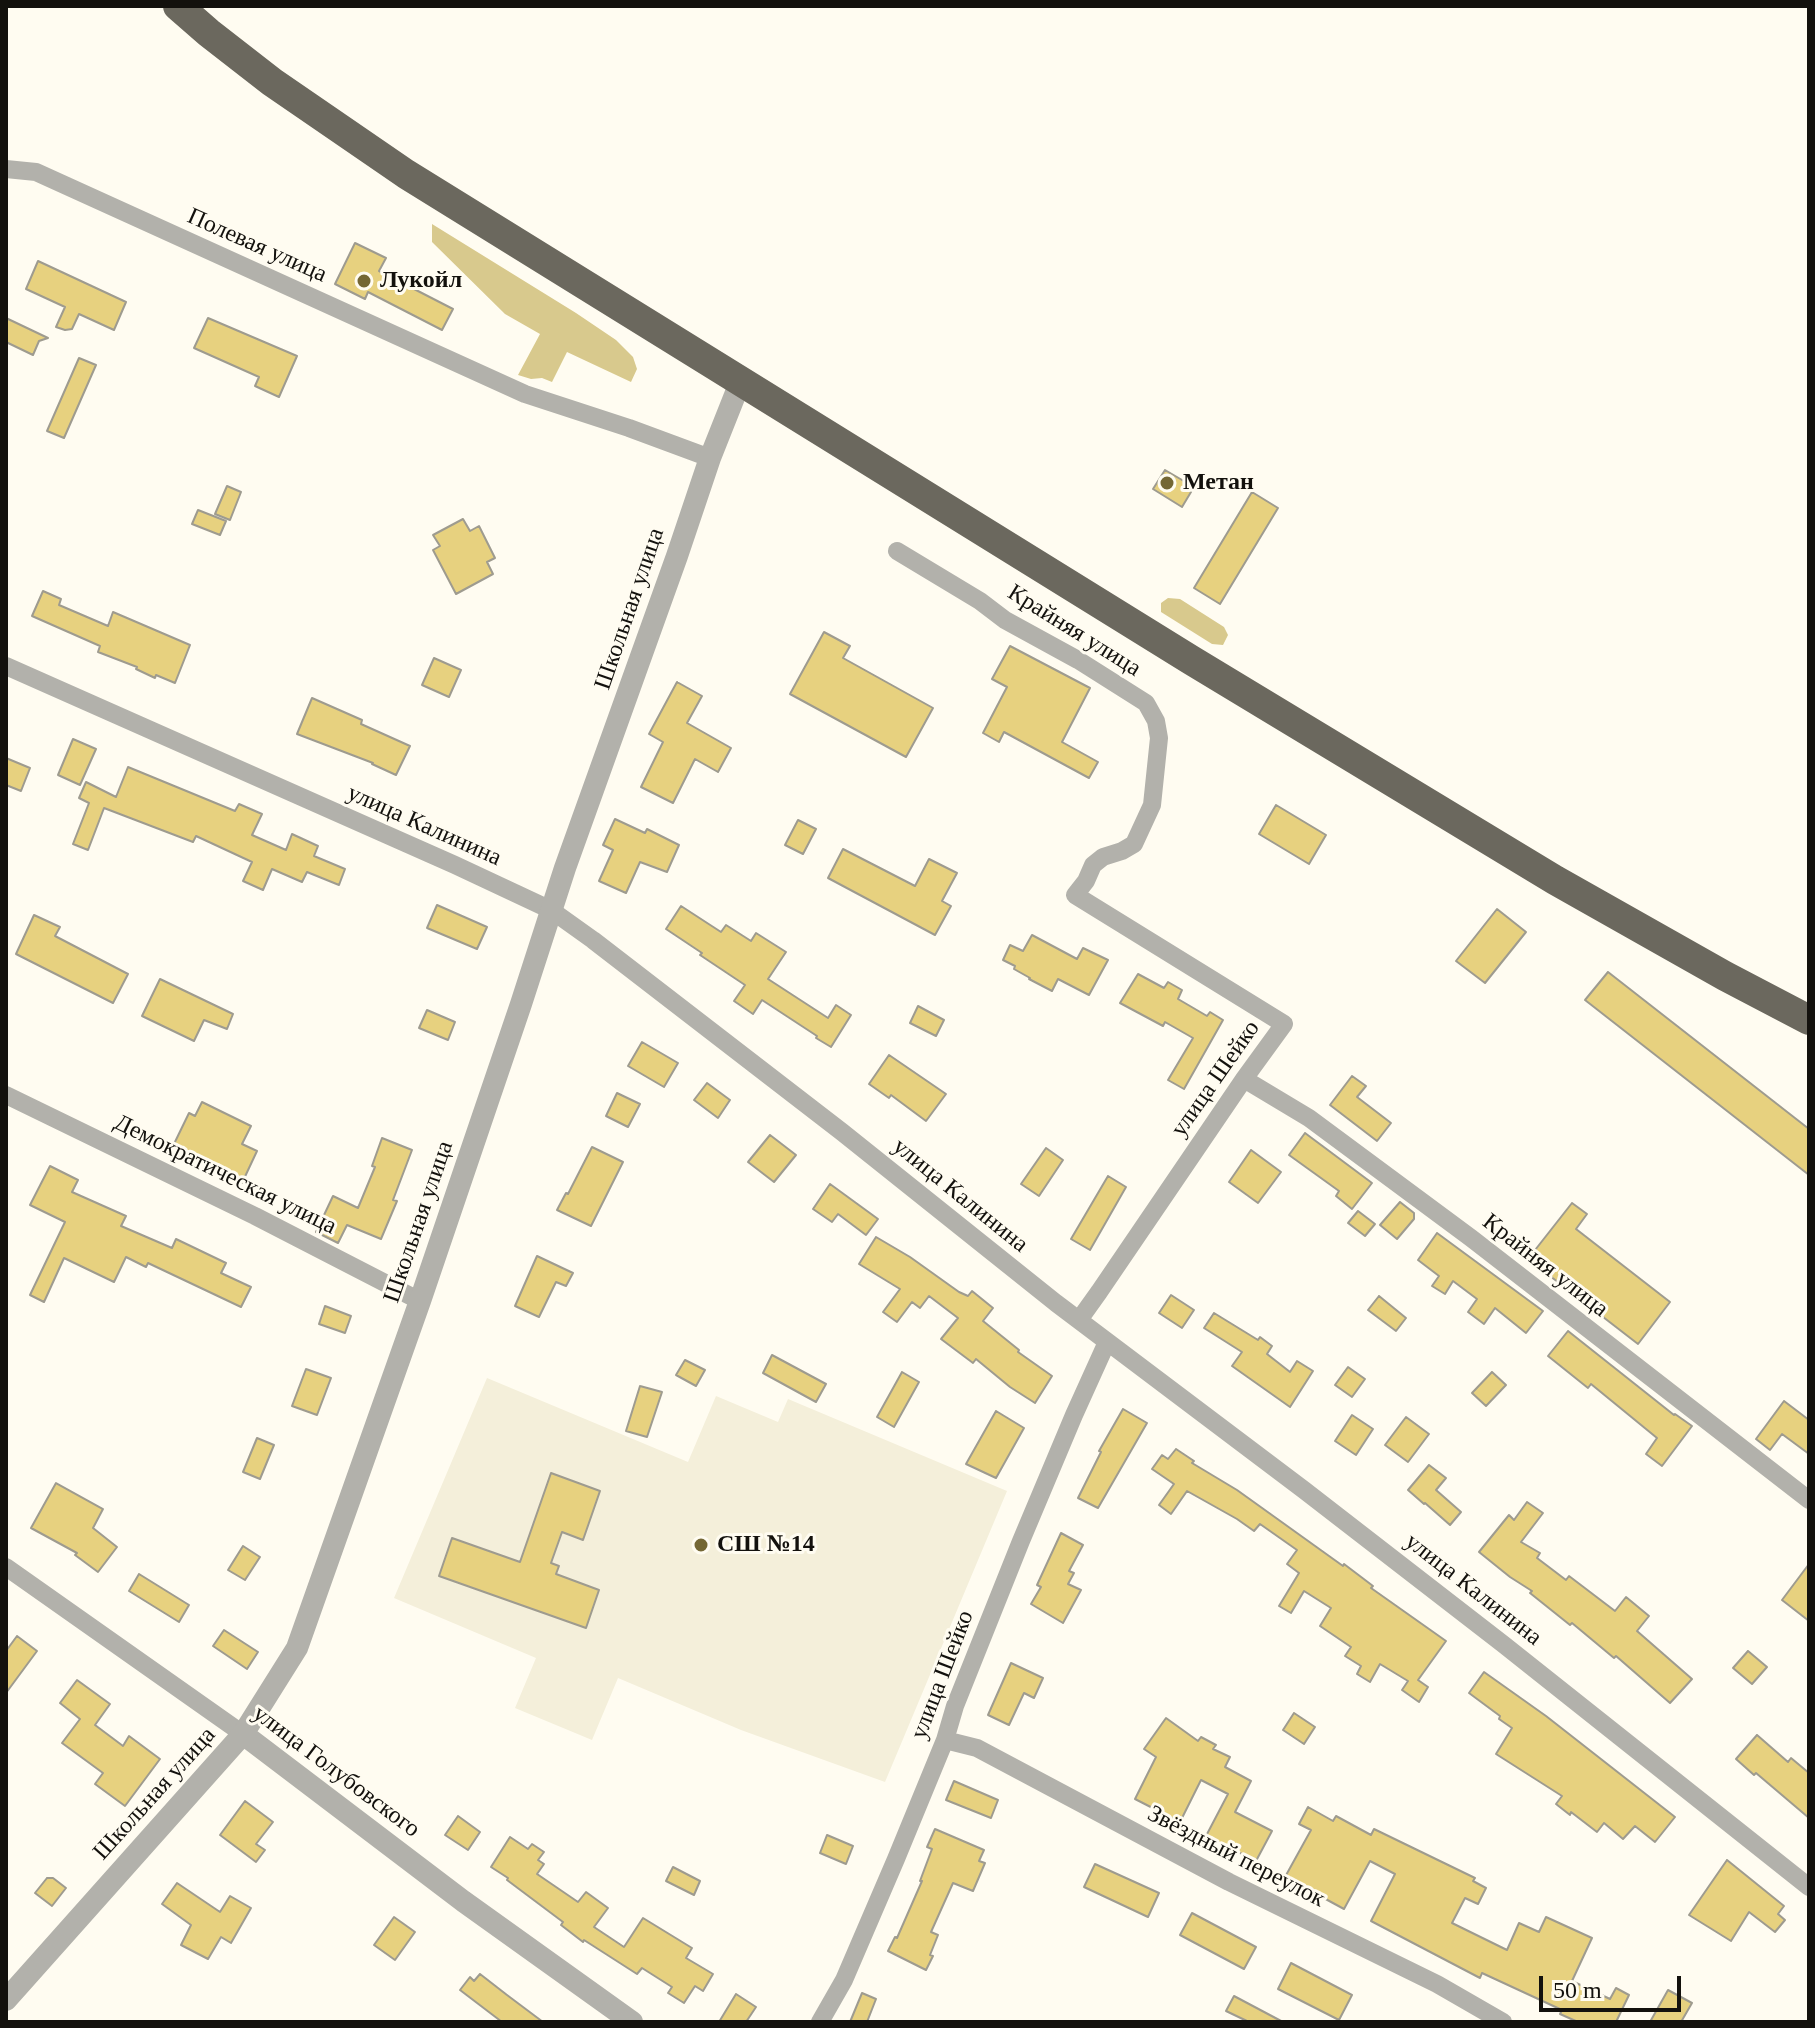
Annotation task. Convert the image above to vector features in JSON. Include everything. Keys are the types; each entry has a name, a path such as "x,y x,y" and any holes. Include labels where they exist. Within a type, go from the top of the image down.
{"highway":[{"path":"178,6 272,82 406,174 1191,660 1555,880 1809,1020"}],"street":[{"name":"Полевая улица","path":"6,169 36,172 525,394 710,458"},
{"name":"Школьная улица","path":"6,2000 243,1734 297,1648 420,1301 565,868 710,458 741,380"},
{"name":"Крайняя улица","path":"897,551 980,601 1005,620 1078,660 1146,703 1156,721 1159,738 1152,805 1134,844 1103,857 1093,865 1075,895 1284,1024"},
{"name":"улица Калинина","path":"6,666 551,910 1107,1342 1491,1634 1809,1887"},
{"name":"улица Шейко","path":"1079,1320 1284,1024"},
{"name":"Крайняя улица","path":"1244,1079 1309,1118 1471,1238 1809,1500"},
{"name":"Демократическая улица","path":"6,1095 420,1301"},
{"name":"улица Шейко","path":"820,2022 844,1980 945,1740 955,1706 1021,1541 1107,1342"},
{"name":"улица Голубовского","path":"6,1567 243,1734 451,1892 632,2022"},
{"name":"Звёздный переулок","path":"945,1740 977,1748 1229,1882 1437,1984 1503,2022"}],"shaded area":[{"path":"432,224 616,340 633,357 637,369 631,382 567,352 552,382 518,375 540,334 505,314 432,242"},
{"path":"1168,598 1180,599 1224,627 1228,635 1223,645 1212,644 1161,612 1161,603"},
{"name":"СШ №14","path":"487,1378 688,1462 716,1396 778,1422 788,1399 1007,1491 885,1782 741,1730 618,1678 592,1740 515,1708 536,1658 394,1598"}],"building":[{"path":"355,243 386,258 379,271 453,309 442,330 368,292 365,299 335,284"},
{"path":"38,261 126,302 114,330 79,314 72,329 56,327 65,307 26,289"},
{"path":"6,318 48,338 39,341 33,355 6,342"},
{"path":"208,318 297,356 279,397 255,386 259,377 194,348"},
{"path":"79,358 96,365 64,438 47,431"},
{"path":"1165,470 1194,487 1182,507 1153,489"},
{"path":"227,486 241,492 230,520 215,514"},
{"path":"1252,492 1278,508 1220,604 1194,588"},
{"path":"198,510 226,521 220,535 192,524"},
{"path":"463,519 470,531 479,526 495,558 487,562 493,574 456,594 433,550 440,546 433,535"},
{"path":"43,591 61,599 59,605 108,626 113,612 190,645 175,683 156,675 155,678 137,667 98,652 100,646 32,616"},
{"path":"824,632 850,646 843,658 933,708 906,757 790,694"},
{"path":"1010,646 1090,688 1062,742 1098,762 1089,778 1004,732 999,742 983,733 1007,687 992,679"},
{"path":"434,658 461,670 449,697 422,685"},
{"path":"677,682 702,696 687,723 731,748 718,772 695,759 673,803 641,787 663,742 649,734"},
{"path":"312,698 410,746 396,775 297,734"},
{"path":"73,739 96,749 80,785 58,775"},
{"path":"6,758 30,768 21,791 6,785"},
{"path":"128,767 235,811 239,804 262,814 252,835 286,850 292,834 318,846 314,856 345,869 339,885 307,872 302,882 272,869 263,890 243,881 252,862 196,836 193,842 104,808 88,850 73,844 89,803 79,798 86,782 116,797"},
{"path":"1276,805 1326,835 1309,864 1259,834"},
{"path":"615,819 645,833 647,829 679,845 667,872 640,862 626,893 599,881 613,850 603,845"},
{"path":"798,820 816,829 803,854 785,845"},
{"path":"843,849 915,886 929,859 957,873 942,901 951,906 935,935 828,878"},
{"path":"437,905 487,927 477,949 427,928"},
{"path":"681,906 721,932 726,925 751,941 756,933 786,952 768,979 828,1018 836,1005 851,1015 831,1047 762,1000 753,1014 734,1001 745,985 666,929"},
{"path":"1497,909 1526,932 1485,983 1456,961"},
{"path":"34,915 60,927 55,936 128,974 113,1003 16,954"},
{"path":"1032,935 1077,959 1083,948 1108,960 1089,995 1058,979 1052,991 1003,960 1010,945 1023,951"},
{"path":"1608,972 1809,1129 1809,1175 1585,1000"},
{"path":"1138,974 1164,988 1168,982 1182,990 1178,999 1207,1016 1210,1012 1223,1020 1184,1089 1168,1080 1193,1038 1120,1003"},
{"path":"160,979 233,1014 227,1029 204,1020 194,1041 142,1016"},
{"path":"918,1006 944,1020 936,1036 910,1023"},
{"path":"427,1010 455,1022 448,1040 419,1028"},
{"path":"642,1042 678,1063 664,1087 628,1066"},
{"path":"889,1055 946,1094 926,1121 891,1095 889,1098 869,1084"},
{"path":"1352,1076 1366,1086 1357,1097 1391,1123 1377,1141 1330,1105"},
{"path":"707,1083 730,1100 718,1118 694,1100"},
{"path":"617,1093 640,1104 628,1127 606,1116"},
{"path":"202,1102 251,1126 242,1144 257,1151 242,1183 173,1146 189,1113 195,1116"},
{"path":"1305,1133 1372,1183 1352,1209 1336,1196 1339,1191 1289,1155"},
{"path":"770,1135 796,1155 774,1182 748,1162"},
{"path":"382,1138 412,1150 393,1200 397,1201 381,1239 347,1225 338,1243 316,1232 333,1196 358,1208 375,1167 372,1166"},
{"path":"592,1147 623,1162 591,1226 557,1210"},
{"path":"1046,1148 1063,1160 1039,1196 1021,1184"},
{"path":"1251,1150 1281,1172 1258,1203 1229,1182"},
{"path":"50,1166 78,1180 72,1192 126,1216 121,1226 172,1248 176,1239 226,1263 221,1273 251,1287 241,1307 148,1263 146,1267 126,1257 114,1282 64,1258 44,1302 30,1295 65,1222 30,1205"},
{"path":"1108,1176 1126,1187 1090,1250 1071,1239"},
{"path":"830,1184 878,1219 866,1235 838,1214 832,1222 813,1209"},
{"path":"1400,1202 1414,1213 1414,1219 1397,1239 1380,1225"},
{"path":"1572,1203 1587,1214 1576,1229 1670,1302 1638,1344 1528,1259"},
{"path":"1358,1211 1375,1224 1365,1236 1348,1223"},
{"path":"1437,1233 1543,1311 1526,1333 1495,1308 1484,1324 1468,1312 1477,1299 1453,1281 1445,1294 1432,1286 1439,1276 1418,1260"},
{"path":"876,1237 959,1292 968,1296 972,1291 993,1308 983,1321 1018,1352 1052,1376 1035,1403 976,1359 973,1363 941,1339 958,1318 929,1296 920,1308 912,1302 897,1322 883,1312 900,1289 859,1264"},
{"path":"537,1256 573,1273 566,1286 556,1282 539,1317 515,1306"},
{"path":"1171,1295 1194,1310 1182,1328 1159,1313"},
{"path":"1379,1296 1406,1318 1396,1331 1368,1310"},
{"path":"325,1306 351,1316 345,1333 319,1324"},
{"path":"1214,1313 1272,1346 1267,1354 1290,1372 1297,1361 1313,1371 1290,1407 1232,1366 1242,1352 1204,1328"},
{"path":"1568,1331 1692,1426 1662,1466 1646,1454 1657,1438 1591,1384 1588,1388 1548,1356"},
{"path":"772,1355 826,1384 816,1402 763,1373"},
{"path":"685,1360 705,1370 696,1386 676,1375"},
{"path":"1348,1367 1365,1379 1352,1397 1335,1385"},
{"path":"306,1369 331,1378 317,1415 292,1406"},
{"path":"902,1372 919,1382 894,1427 877,1417"},
{"path":"1492,1372 1506,1385 1486,1406 1472,1393"},
{"path":"640,1386 662,1392 647,1437 626,1431"},
{"path":"1784,1401 1809,1420 1809,1454 1782,1434 1770,1450 1756,1439"},
{"path":"1123,1409 1147,1423 1098,1508 1078,1498 1099,1451"},
{"path":"996,1411 1024,1428 996,1478 966,1464"},
{"path":"1352,1415 1373,1429 1356,1455 1335,1441"},
{"path":"1406,1417 1429,1434 1408,1462 1385,1445"},
{"path":"257,1438 274,1445 260,1479 243,1472"},
{"path":"1176,1449 1194,1461 1192,1463 1237,1490 1344,1564 1373,1586 1371,1588 1446,1641 1418,1680 1428,1687 1419,1702 1402,1690 1408,1681 1380,1664 1370,1682 1357,1674 1361,1666 1345,1656 1351,1647 1320,1626 1331,1608 1304,1591 1291,1613 1279,1606 1299,1573 1287,1564 1297,1550 1260,1524 1254,1531 1187,1491 1171,1514 1159,1505 1174,1484 1152,1469 1162,1455 1168,1459"},
{"path":"1429,1465 1446,1478 1436,1490 1461,1512 1450,1525 1408,1490"},
{"path":"551,1473 600,1491 583,1540 562,1532 551,1563 559,1566 556,1574 599,1590 586,1628 439,1576 452,1538 520,1562"},
{"path":"56,1483 103,1509 93,1528 117,1547 98,1572 75,1555 77,1553 31,1528"},
{"path":"1527,1502 1543,1513 1521,1542 1540,1553 1537,1558 1566,1580 1569,1576 1615,1611 1626,1597 1649,1616 1637,1631 1692,1679 1670,1703 1616,1656 1614,1658 1572,1623 1570,1625 1530,1593 1532,1591 1479,1552 1509,1515 1514,1520"},
{"path":"1061,1533 1083,1545 1069,1571 1074,1573 1068,1584 1081,1590 1063,1623 1031,1604 1041,1587 1037,1585"},
{"path":"243,1546 260,1557 245,1580 228,1570"},
{"path":"1809,1564 1809,1621 1782,1600"},
{"path":"139,1574 189,1605 179,1622 129,1591"},
{"path":"224,1630 258,1652 247,1669 213,1646"},
{"path":"17,1636 37,1651 6,1693 6,1651"},
{"path":"1748,1651 1767,1667 1752,1684 1733,1668"},
{"path":"1011,1663 1043,1678 1034,1698 1024,1693 1009,1725 988,1715"},
{"path":"1484,1672 1546,1716 1675,1817 1655,1842 1635,1826 1623,1839 1604,1823 1597,1832 1556,1804 1562,1796 1496,1754 1512,1728 1469,1693"},
{"path":"77,1680 110,1704 95,1725 123,1746 129,1736 160,1759 125,1806 95,1784 103,1773 62,1743 80,1719 60,1703"},
{"path":"1294,1713 1315,1727 1304,1744 1283,1730"},
{"path":"1166,1718 1198,1741 1201,1737 1216,1745 1213,1749 1230,1757 1225,1767 1251,1781 1235,1812 1272,1831 1256,1861 1206,1836 1228,1794 1201,1780 1180,1822 1135,1799 1156,1757 1144,1749"},
{"path":"1757,1735 1788,1762 1791,1758 1809,1773 1809,1818 1736,1759"},
{"path":"954,1781 998,1800 991,1818 946,1800"},
{"path":"245,1801 273,1822 256,1844 265,1850 256,1862 220,1835"},
{"path":"1308,1807 1333,1821 1336,1816 1371,1835 1374,1829 1475,1878 1473,1881 1486,1888 1478,1904 1465,1898 1452,1923 1507,1950 1519,1923 1539,1932 1546,1917 1592,1938 1572,1981 1610,1999 1616,1988 1629,1995 1616,2022 1578,2022 1560,2014 1562,2010 1482,1973 1480,1978 1371,1921 1395,1874 1370,1861 1344,1909 1285,1877 1311,1830 1299,1824"},
{"path":"458,1816 480,1832 468,1850 445,1835"},
{"path":"935,1829 984,1850 979,1861 985,1863 973,1891 953,1883 931,1932 938,1935 926,1970 888,1951 897,1938 922,1881 932,1849 927,1847"},
{"path":"827,1835 853,1846 846,1864 820,1853"},
{"path":"510,1837 528,1849 532,1844 544,1852 538,1860 544,1864 537,1874 578,1902 586,1892 608,1908 594,1927 624,1947 643,1918 692,1948 686,1958 713,1974 703,1991 695,1986 684,2003 668,1993 672,1987 642,1968 637,1974 561,1925 563,1922 491,1867"},
{"path":"1727,1860 1784,1906 1778,1914 1785,1920 1775,1932 1749,1912 1731,1941 1689,1915"},
{"path":"1095,1864 1159,1893 1148,1917 1084,1887"},
{"path":"673,1867 700,1881 694,1895 666,1881"},
{"path":"47,1878 53,1878 66,1888 52,1906 35,1893"},
{"path":"177,1883 220,1912 230,1896 251,1908 231,1943 221,1937 208,1959 181,1945 191,1925 162,1904"},
{"path":"1192,1913 1256,1947 1244,1969 1180,1935"},
{"path":"394,1917 415,1932 395,1960 374,1945"},
{"path":"1291,1963 1352,1995 1339,2020 1278,1989"},
{"path":"480,1974 543,2022 502,2022 460,1990 470,1977 474,1981"},
{"path":"1668,1990 1692,2003 1681,2022 1650,2022"},
{"path":"862,1993 876,1999 867,2022 850,2022"},
{"path":"736,1994 756,2007 746,2022 719,2022"},
{"path":"1234,1996 1283,2022 1249,2022 1226,2011"}],"place":[{"name":"Лукойл","path":"364,281"},
{"name":"Метан","path":"1167,483"},
{"name":"СШ №14","path":"701,1545"}]}
